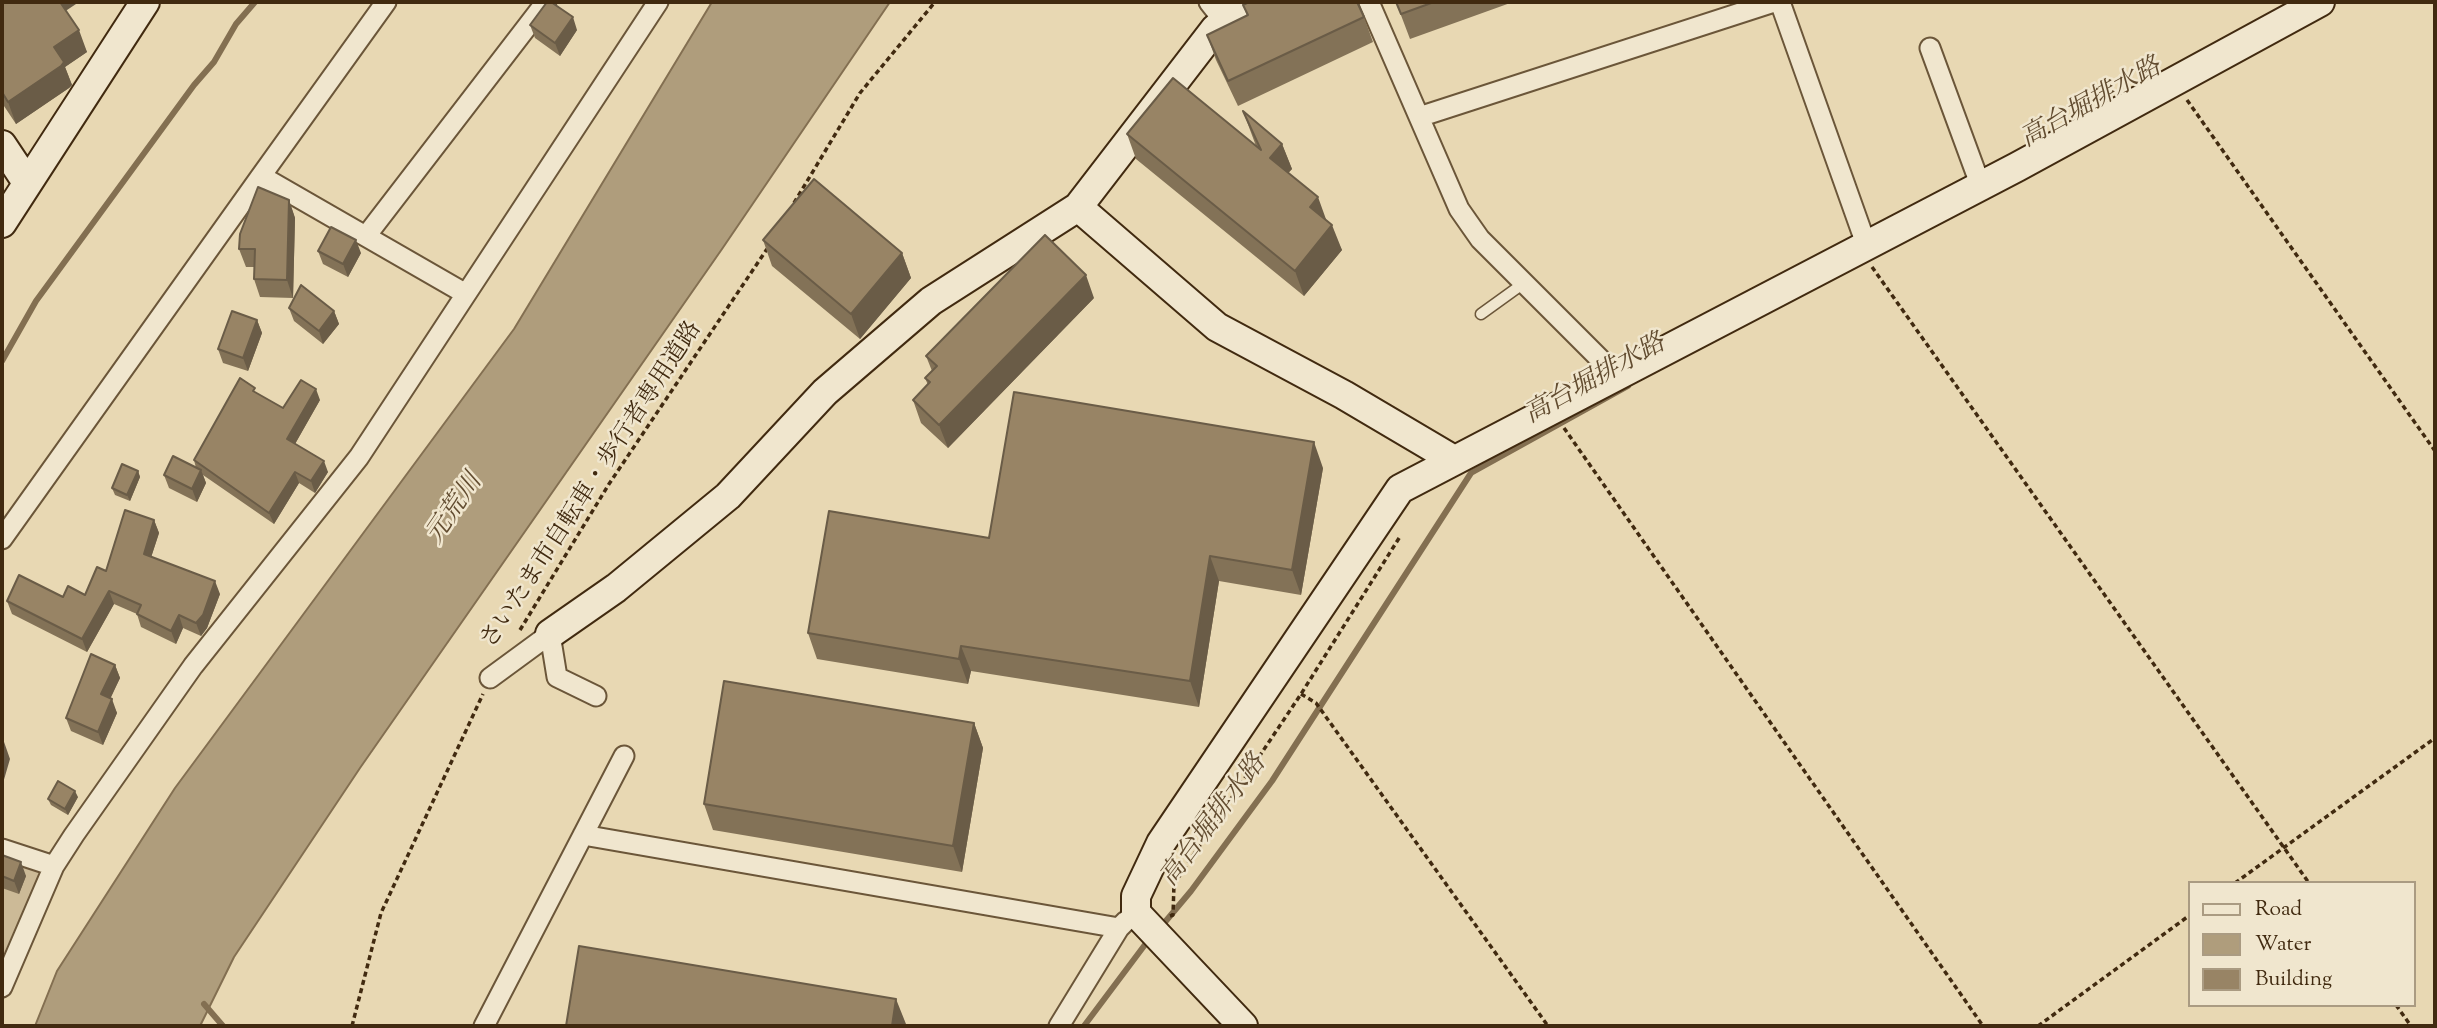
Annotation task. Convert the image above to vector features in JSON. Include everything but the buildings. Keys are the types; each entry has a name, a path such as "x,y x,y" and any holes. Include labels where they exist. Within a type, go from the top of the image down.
{"street":[{"path":"2,223 26,181 58,138 145,2"},
{"path":"2,539 386,2"},
{"path":"366,236 546,2"},
{"path":"2,987 54,866 193,666 359,457 657,2"},
{"path":"491,678 616,588 728,496 825,392 931,301 1078,207 1217,11 1246,2"},
{"path":"1369,2 1459,209 1480,239 1617,376"},
{"path":"1419,117 1773,2"},
{"path":"1780,2 1862,246"},
{"path":"1059,1026 1133,920 1136,896 1161,843 1400,489 2320,2"},
{"path":"1930,48 1980,184"},
{"path":"2,145 26,181"},
{"path":"261,176 466,294"},
{"path":"1078,207 1217,327 1344,395 1454,460"},
{"path":"550,634 557,677 596,696"},
{"path":"484,1026 624,756"},
{"path":"583,835 1133,920 1243,1026"},
{"path":"2,849 54,866"}],"lane":[{"path":"1481,314 1524,283"}],"path":[{"path":"789,212 860,93 935,2"},
{"path":"2174,81 2435,452"},
{"path":"1862,246 2308,881"},
{"name":"さいたま市自転車・歩行者専用道路","path":"518,632 609,484 768,247"},
{"path":"1550,410 1983,1026"},
{"path":"1133,920 1173,915 1174,884 1301,694 1402,534"},
{"name":"さいたま市自転車・歩行者専用道路","path":"352,1026 381,913 491,678"},
{"path":"1301,694 1316,703 1548,1026"},
{"path":"2238,881 2435,738"},
{"path":"2038,1026 2188,916"},
{"path":"2397,1007 2411,1026"}],"shaded area":[{"path":"2,856 42,868 2,958"}],"water":[{"name":"元荒川","path":"712,2 890,2 722,249 360,768 234,957 200,1026 35,1026 57,971 175,788 514,329"}],"waterway":[{"path":"2,361 36,301 194,85 214,62 236,24 255,2"},
{"name":"高台堀排水路","path":"1160,928 1191,891 1272,781 1471,473 1628,386"},
{"name":"高台堀排水路","path":"1084,1026 1150,938"},
{"path":"204,1004 223,1026"}]}
